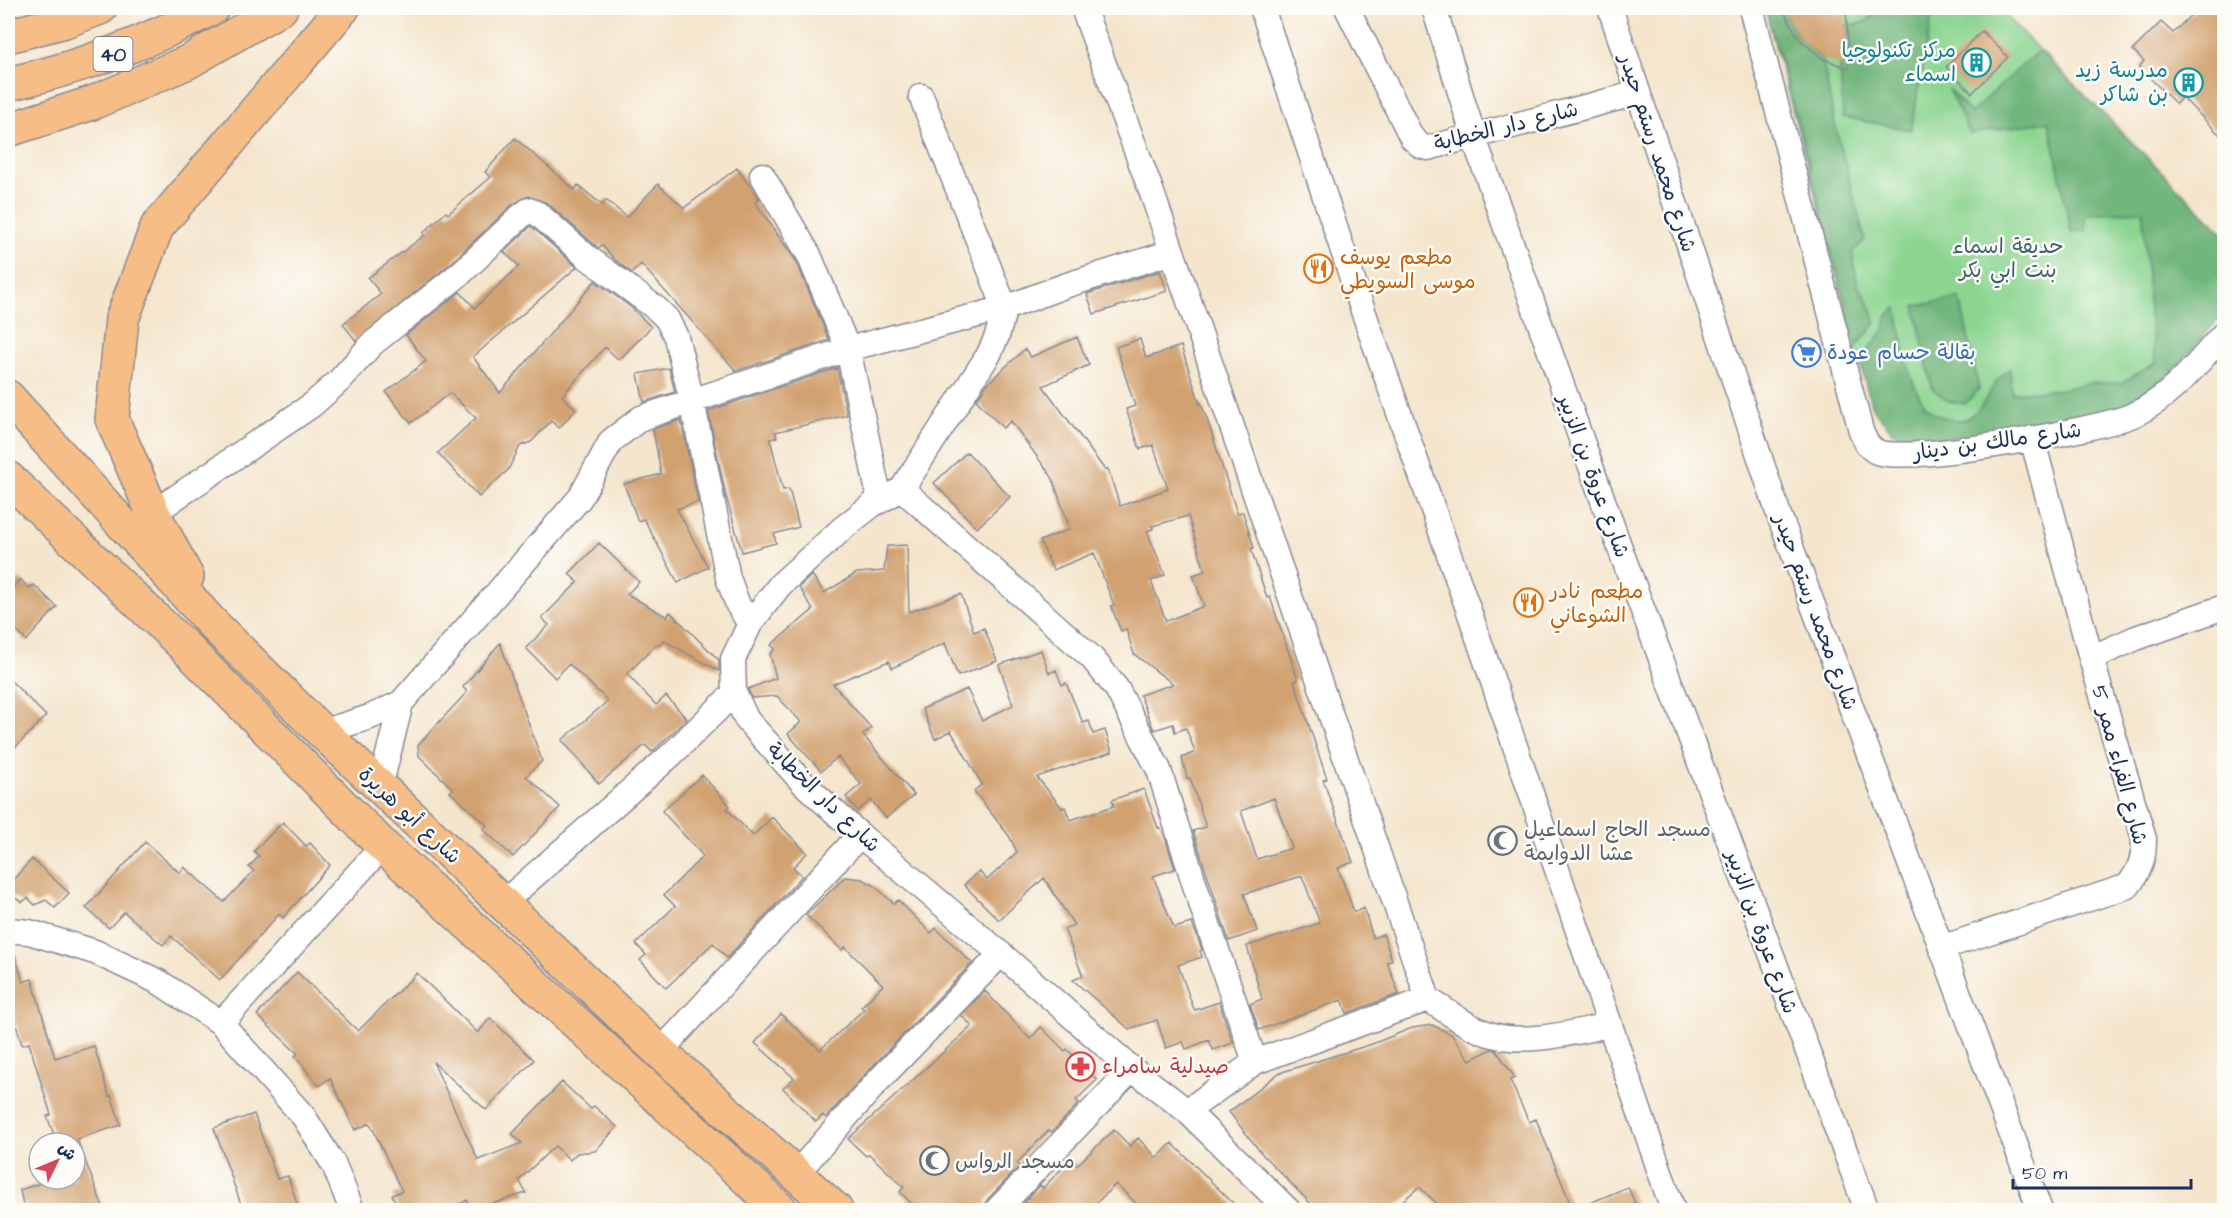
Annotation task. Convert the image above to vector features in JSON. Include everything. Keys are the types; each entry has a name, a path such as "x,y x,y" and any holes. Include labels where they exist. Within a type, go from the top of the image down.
{"highway":[{"name":"40","path":"8,36 65,21 100,8"},
{"name":"40","path":"8,84 86,64 170,30 212,8"},
{"path":"8,130 92,103 188,62 281,8"},
{"path":"210,621 153,513 112,419 122,319 157,227 343,8"},
{"name":"شارع أبو هريرة","path":"8,397 210,621 322,732 660,1052 836,1210"},
{"name":"شارع أبو هريرة","path":"8,478 185,647 382,846 781,1210"},
{"path":"711,1147 737,1120"},
{"path":"754,1187 788,1167"}],"street":[{"path":"1083,8 1172,252 1428,999 1462,1021 1494,1035 1521,1038 1559,1035 1609,1025"},
{"path":"1262,8 1361,305 1471,617 1673,1210"},
{"name":"شارع دار الخطابة","path":"1347,8 1412,138 1421,146 1428,147 1638,93"},
{"name":"شارع عروة بن الزبير","path":"1434,8 1473,136 1630,576 1866,1210"},
{"name":"شارع محمد رستم حيدر","path":"1610,8 1779,515 2040,1210"},
{"name":"شارع مالك بن دينار","path":"1751,8 1861,431 1866,444 1876,451 1894,455 1954,451 2101,426 2134,415 2163,397 2191,371 2224,333"},
{"path":"921,96 1005,308"},
{"path":"762,175 809,255 848,349 880,501"},
{"path":"153,513 312,405 339,381 372,345 461,273 530,210 538,214 587,257 667,319 676,337 692,401 728,578 738,605 750,624"},
{"path":"322,732 370,717 401,703 580,498 611,441 641,418 848,349 1005,308 1064,286 1172,252"},
{"name":"شارع دار الخطابة","path":"1005,308 989,354 902,489 880,501 843,528 780,585 750,624 733,659 734,693 747,720 804,783 1132,1069 1187,1111 1288,1210"},
{"path":"2032,438 2091,658"},
{"path":"902,489 1092,658 1117,689 1159,770 1196,889 1255,1062"},
{"name":"شارع الفراء ممر 5","path":"1941,948 2128,886 2139,872 2144,857 2144,839 2091,658 2136,638 2224,607"},
{"path":"503,903 672,754 734,693"},
{"path":"380,787 401,703"},
{"path":"660,1052 861,835"},
{"path":"221,1023 382,846"},
{"path":"8,930 29,932 94,952 159,982 221,1023 304,1117 334,1165 352,1210"},
{"path":"788,1167 877,1082 1001,954"},
{"path":"1187,1111 1255,1062 1428,999"},
{"path":"997,1210 1132,1069"}],"green space":[{"name":"حديقة اسماء بنت ابي بكر","path":"1765,8 1997,8 2224,234 2224,313 2166,379 1972,434 1917,442 1892,431 1872,407"},
{"path":"1765,8 1786,8 1787,17 1799,39 1822,58 1835,125 1865,240 1852,252 1858,286 1867,298 1876,323 1856,347 1801,134"},
{"path":"1875,8 1936,8 1933,11 1911,130 1843,117 1840,66 1848,65 1847,25 1865,22 1871,17"},
{"path":"2039,50 2224,234 2224,313 2166,379 2132,403 2061,423 1917,442 1892,431 1872,408 1860,361 1884,330 1887,316 1897,308 1907,363 1917,391 1923,403 1931,411 1950,419 1963,420 1976,412 1998,380 2010,369 2012,393 2062,389 2090,383 2121,383 2156,363 2149,312 2143,211 2085,214 2086,231 2071,232 2049,121 1970,134 1948,89 1971,113"},
{"path":"1960,298 1979,389 1965,404 1948,401 1932,388 1915,306"}],"building":[{"path":"1782,8 1846,8 1849,69 1822,58 1799,39"},
{"name":"مدرسة زيد بن شاكر","path":"2198,8 2224,8 2224,139 2182,97 2176,104 2139,67 2144,61 2133,50 2161,22 2173,33"},
{"name":"مركز تكنولوجيا اسماء","path":"1982,31 2008,57 1972,93 1946,67"},
{"path":"515,138 575,190 578,185 602,205 606,200 627,217 658,184 684,208 737,168 759,199 755,202 796,261 829,340 736,371 641,264 632,273 614,259 602,245 598,248 547,203 528,196 512,205 452,262 356,341 343,324 381,294 368,278 425,235 423,233 446,212 448,214 491,177 485,172"},
{"path":"531,226 577,267 473,357 500,393 595,281 632,308 651,327 619,360 605,347 562,396 576,409 559,428 551,421 531,442 520,446 508,470 479,497 438,453 476,418 450,393 411,423 386,392 426,361 406,335 460,292 475,308 519,266 504,252"},
{"path":"1160,271 1167,291 1094,314 1087,294"},
{"path":"1077,337 1089,365 1043,386 1105,470 1108,469 1120,506 1168,489 1153,445 1140,449 1126,409 1135,406 1116,347 1140,339 1146,358 1181,346 1237,513 1243,512 1254,548 1251,549 1267,598 1270,597 1298,680 1294,681 1327,779 1323,780 1353,862 1338,868 1354,912 1364,908 1373,938 1383,934 1392,960 1387,962 1399,994 1347,1013 1342,1000 1259,1030 1250,1004 1262,999 1247,946 1320,923 1302,876 1244,894 1257,931 1229,941 1193,831 1206,827 1190,778 1187,778 1182,758 1195,752 1186,728 1175,732 1173,724 1154,730 1140,695 1173,684 1134,654 1126,629 1121,631 1111,606 1114,605 1094,553 1053,570 1040,541 1070,529 1052,477 1011,421 1003,428 976,400 987,384 1025,349 1031,357","holes":["1188,516 1205,571 1193,575 1204,606 1166,621 1151,581 1165,575 1147,531 1153,529 1152,526","1274,798 1292,848 1257,859 1241,811"]},
{"path":"669,368 675,392 644,402 638,374"},
{"path":"837,368 847,415 775,432 777,437 770,439 783,490 789,489 799,527 774,534 776,543 742,552 726,496 708,411"},
{"path":"681,420 698,502 677,509 708,567 678,583 644,519 638,521 624,484 661,474 653,429"},
{"path":"967,452 1010,497 977,528 934,483"},
{"path":"599,543 639,582 627,594 667,617 670,612 719,660 719,671 663,640 660,645 657,644 627,674 656,705 666,696 687,719 652,752 645,745 599,784 562,740 608,701 569,664 555,678 526,648 549,625 542,618 578,582 569,574"},
{"path":"907,545 909,612 961,594 974,632 984,628 997,661 958,676 945,643 892,668 889,661 833,684 871,728 863,735 914,795 886,818 871,800 858,811 846,797 861,784 838,757 821,771 788,734 801,722 777,696 752,698 748,689 776,678 770,654 775,649 771,645 813,610 799,587 812,575 824,593 857,573 884,571 887,546"},
{"path":"20,579 29,588 34,585 57,607 26,641 8,622 8,593"},
{"path":"500,643 542,761 526,776 560,807 513,857 483,829 487,825 450,792 453,789 419,756 418,745 467,692 463,687"},
{"path":"1041,650 1049,673 1056,670 1062,685 1066,683 1083,723 1089,721 1093,734 1105,730 1112,752 1037,777 1062,808 1065,807 1070,820 1114,806 1112,800 1144,789 1158,828 1160,827 1166,840 1175,869 1153,876 1174,928 1192,923 1202,950 1200,951 1202,957 1178,965 1195,1010 1219,1002 1233,1043 1213,1050 1209,1040 1186,1049 1183,1042 1166,1048 1157,1020 1129,1029 1073,980 1083,976 1064,929 1074,925 1044,878 999,920 964,885 979,871 987,880 1017,852 1009,836 974,791 982,784 951,731 935,739 922,709 967,689 982,721 1013,705 999,665"},
{"path":"8,678 46,716 8,755"},
{"path":"702,775 730,806 727,809 753,836 772,817 807,853 793,867 802,876 727,958 713,943 666,988 640,960 646,955 636,944 675,906 664,895 703,856 662,811"},
{"path":"283,822 306,846 310,843 330,865 283,918 279,914 220,980 171,936 163,945 124,912 109,928 86,908 145,842 180,873 184,867 224,902 254,871 249,867 259,856 254,851"},
{"path":"32,859 69,893 55,908 46,900 35,905 28,898 22,902 8,894 8,885"},
{"path":"845,877 862,879 874,885 894,904 898,900 931,933 936,928 972,963 826,1118 823,1115 816,1122 783,1088 794,1078 755,1043 781,1014 820,1050 864,1009 861,1007 883,985 845,947 842,950 806,915"},
{"path":"13,948 23,982 32,979 55,1058 94,1046 109,1096 111,1095 121,1125 87,1136 87,1131 53,1131 47,1116 51,1115 29,1043 22,1045 8,997 8,949"},
{"path":"297,972 358,1031 417,973 478,1033 490,1018 534,1060 486,1110 433,1062 478,1160 522,1143 512,1134 562,1082 591,1109 594,1106 617,1127 595,1151 577,1153 570,1160 555,1146 519,1180 526,1193 473,1210 467,1200 448,1210 399,1210 392,1195 402,1191 370,1123 355,1130 330,1078 319,1086 295,1056 298,1054 257,1015"},
{"path":"985,991 1030,1039 1041,1027 1065,1051 1067,1049 1097,1080 1076,1100 1079,1103 1052,1132 1049,1130 1017,1163 1020,1166 987,1200 983,1210 918,1210 900,1192 904,1187 869,1154 866,1156 848,1139 972,1026 961,1015"},
{"path":"1432,1025 1451,1034 1470,1060 1492,1049 1496,1050 1515,1078 1510,1080 1529,1122 1536,1119 1573,1210 1444,1210 1419,1187 1392,1210 1317,1210 1263,1155 1229,1112 1279,1073 1372,1044 1412,1028"},
{"path":"254,1114 277,1179 288,1176 299,1210 243,1210 214,1128"},
{"path":"1114,1130 1130,1146 1138,1138 1157,1158 1172,1143 1240,1210 1143,1210 1116,1184 1089,1210 1032,1210 1024,1203 1040,1185 1043,1188 1071,1159 1077,1165"},
{"path":"87,1165 104,1210 24,1210 20,1190 27,1188 27,1191 87,1191"},
{"path":"1628,1187 1638,1210 1573,1210"}],"place":[{"name":"مركز تكنولوجيا اسماء","path":"1977,62"},
{"name":"مدرسة زيد بن شاكر","path":"2189,82"},
{"name":"مطعم يوسف موسى السويطي","path":"1319,269"},
{"name":"بقالة حسام عودة","path":"1806,352"},
{"name":"مطعم نادر الشوعاني","path":"1529,603"},
{"name":"مسجد الحاج اسماعيل عشا الدوايمة","path":"1503,841"},
{"name":"صيدلية سامراء","path":"1081,1066"},
{"name":"مسجد الرواس","path":"934,1161"}]}
